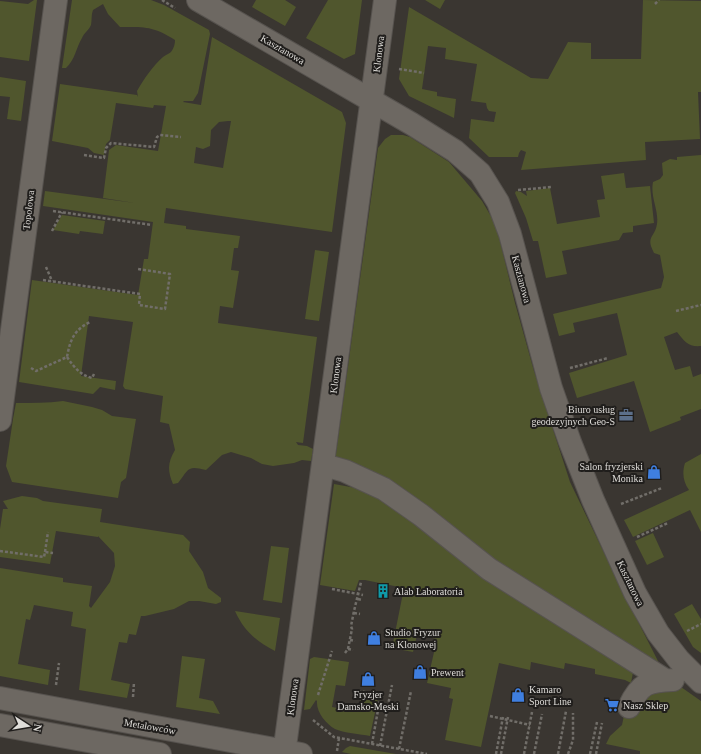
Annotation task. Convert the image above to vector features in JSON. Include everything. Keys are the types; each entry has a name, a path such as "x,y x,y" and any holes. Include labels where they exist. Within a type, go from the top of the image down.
{"street":[{"name":"Topolowa","path":"0,420 56,0"},
{"name":"Kasztanowa","path":"198,0 456,151 480,173 498,202 510,234 551,388 593,500 635,593 658,633 679,660 700,681"},
{"name":"Klonowa","path":"290,753 307,585 385,0"},
{"path":"324,465 345,471 384,489 422,515 489,569 665,680"},
{"path":"629,707 639,689 645,684 653,681 700,681"},
{"name":"Metalowców","path":"0,698 290,753"},
{"path":"0,725 160,754"}],"path":[{"path":"162,0 175,8"},
{"path":"655,4 659,0"},
{"path":"393,68 424,74"},
{"path":"84,155 104,158 106,148 111,143 154,147 157,137 160,135 181,138"},
{"path":"514,190 552,187"},
{"path":"29,206 152,224"},
{"path":"52,230 62,212"},
{"path":"47,261 46,268 53,281"},
{"path":"19,276 140,294 139,304 165,309 170,274 138,269"},
{"path":"676,311 701,305"},
{"path":"90,322 81,326 70,341 67,357 74,367 84,376 92,378 94,374"},
{"path":"8,362 22,364 36,371 67,357"},
{"path":"568,368 608,358"},
{"path":"618,506 662,488"},
{"path":"634,539 668,523"},
{"path":"0,551 44,557 48,532"},
{"path":"44,552 53,553"},
{"path":"345,653 348,649 361,582"},
{"path":"307,585 363,595"},
{"path":"358,599 362,600"},
{"path":"354,613 360,614"},
{"path":"348,649 353,650"},
{"path":"316,701 332,651"},
{"path":"55,691 59,663"},
{"path":"133,699 134,682"},
{"path":"380,746 392,685"},
{"path":"357,696 358,691 381,694 372,744"},
{"path":"399,749 411,691"},
{"path":"558,754 566,711"},
{"path":"524,754 532,712"},
{"path":"568,754 573,740 573,713"},
{"path":"534,754 542,714"},
{"path":"490,716 530,725"},
{"path":"496,754 503,718"},
{"path":"501,754 508,719"},
{"path":"310,720 315,721 334,737 427,754"},
{"path":"590,754 597,722"},
{"path":"596,754 602,723"},
{"path":"337,752 339,738"}],"green space":[{"path":"34,0 37,0 29,61 0,57 0,1 28,4"},
{"path":"72,0 151,0 164,5 209,30 210,34 198,93 193,101 183,102 201,105 212,37 342,112 346,123 332,232 166,208 164,223 186,226 186,229 240,236 238,248 234,248 231,270 239,271 233,308 220,306 218,323 317,337 303,443 296,442 298,445 307,446 313,449 311,461 302,460 294,463 273,466 262,464 251,458 231,452 222,455 206,470 195,468 189,469 178,483 173,484 169,466 175,450 169,424 160,422 163,396 125,389 123,386 133,322 89,316 81,376 116,381 115,390 100,387 93,394 19,382 32,280 138,295 144,259 148,259 153,222 43,206 45,191 135,203 103,198 109,150 116,145 158,151 166,106 154,105 153,108 116,103 110,140 106,144 104,155 94,153 88,148 52,141 60,84 137,95 138,97 137,91 142,82 159,61 171,52 175,40 161,32 149,28 120,27 108,14 103,4 93,10 90,27 83,36 69,65 66,68 62,68","holes":["231,121 223,168 194,163 196,147 203,149 210,146 211,130 219,122"]},
{"path":"256,0 285,0 296,7 285,26 252,7"},
{"path":"328,0 362,0 355,54 344,59 306,38"},
{"path":"425,0 445,0 440,9"},
{"path":"643,0 701,1 701,92 698,92 700,139 645,142 646,160 521,170 526,152 521,150 518,157 489,157 469,138 471,119 494,122 496,112 489,111 486,103 471,101 477,64 445,59 446,48 428,46 422,89 437,92 437,96 456,99 454,118 409,96 399,79 409,7 531,78 548,79 568,42 591,43 591,59 641,59"},
{"path":"0,77 26,81 21,121 7,119 10,97 0,96"},
{"path":"391,135 403,135 410,137 449,162 482,201 492,218 499,237 534,371 570,482 662,669 636,656 631,683 625,680 595,674 595,669 565,663 564,669 531,662 530,670 499,663 481,747 445,740 453,699 449,698 451,688 427,683 437,639 417,635 413,652 392,648 404,588 365,580 359,580 355,591 320,585 334,484 356,488 335,461 378,148 385,139"},
{"path":"701,155 701,346 690,345 682,339 677,332 664,337 675,370 690,366 693,377 701,374 701,409 680,417 681,420 650,432 634,381 577,398 569,373 627,355 617,313 573,323 575,332 559,336 553,314 661,288 664,277 660,255 654,253 650,243 657,224 657,214 652,188 653,182 660,179 663,175 662,163 670,159 677,160 677,157"},
{"path":"624,173 626,188 650,186 654,223 633,226 633,232 623,233 619,240 562,251 567,274 546,278 538,241 533,241 526,218 515,193 516,191 527,196 526,191 550,188 557,224 600,217 597,200 605,199 601,176"},
{"path":"62,215 105,221 103,234 80,231 79,234 53,230"},
{"path":"315,250 329,252 319,321 305,319"},
{"path":"63,401 102,410 112,416 136,419 126,478 121,482 118,498 12,482 6,466 16,403 46,403"},
{"path":"701,454 701,532 690,510 633,537 624,520 689,490 685,484 685,463"},
{"path":"22,496 37,498 43,501 102,509 100,522 183,535 190,542 189,551 203,572 208,588 221,598 221,602 216,604 189,601 174,609 141,616 136,635 129,634 127,643 119,642 111,680 130,684 127,698 79,690 86,629 71,626 73,612 34,605 30,620 26,619 18,664 50,670 48,685 0,676 0,568 63,578 63,582 92,586 89,606 91,608 110,582 115,566 114,553 98,536 56,531 50,564 0,557 0,529 3,509 8,509 3,501"},
{"path":"653,533 664,557 647,565 635,541"},
{"path":"271,546 289,548 282,603 263,600"},
{"path":"692,604 701,619 701,653 693,647 674,614"},
{"path":"235,611 280,618 275,651 251,635 242,624"},
{"path":"182,656 205,659 199,698 213,701 220,714 176,707"},
{"path":"314,657 349,662 345,686 336,685 332,707 358,712 362,694 378,698 370,736 343,732 332,727 325,721 320,713 316,700 310,709 304,710 310,659"},
{"path":"681,687 701,701 701,754 640,754 640,751 606,744 610,736 622,725 626,706 645,692"},
{"path":"350,746 396,754 351,754 342,752"}],"place":[{"name":"Biuro usług geodezyjnych Geo-S","path":"626,415"},
{"name":"Salon fryzjerski Monika","path":"654,472"},
{"name":"Alab Laboratoria","path":"383,591"},
{"name":"Studio Fryzur na Klonowej","path":"374,638"},
{"name":"Prewent","path":"420,672"},
{"name":"Fryzjer Damsko-Męski","path":"368,679"},
{"name":"Kamaro Sport Line","path":"518,695"},
{"name":"Nasz Sklep","path":"612,705"}]}
